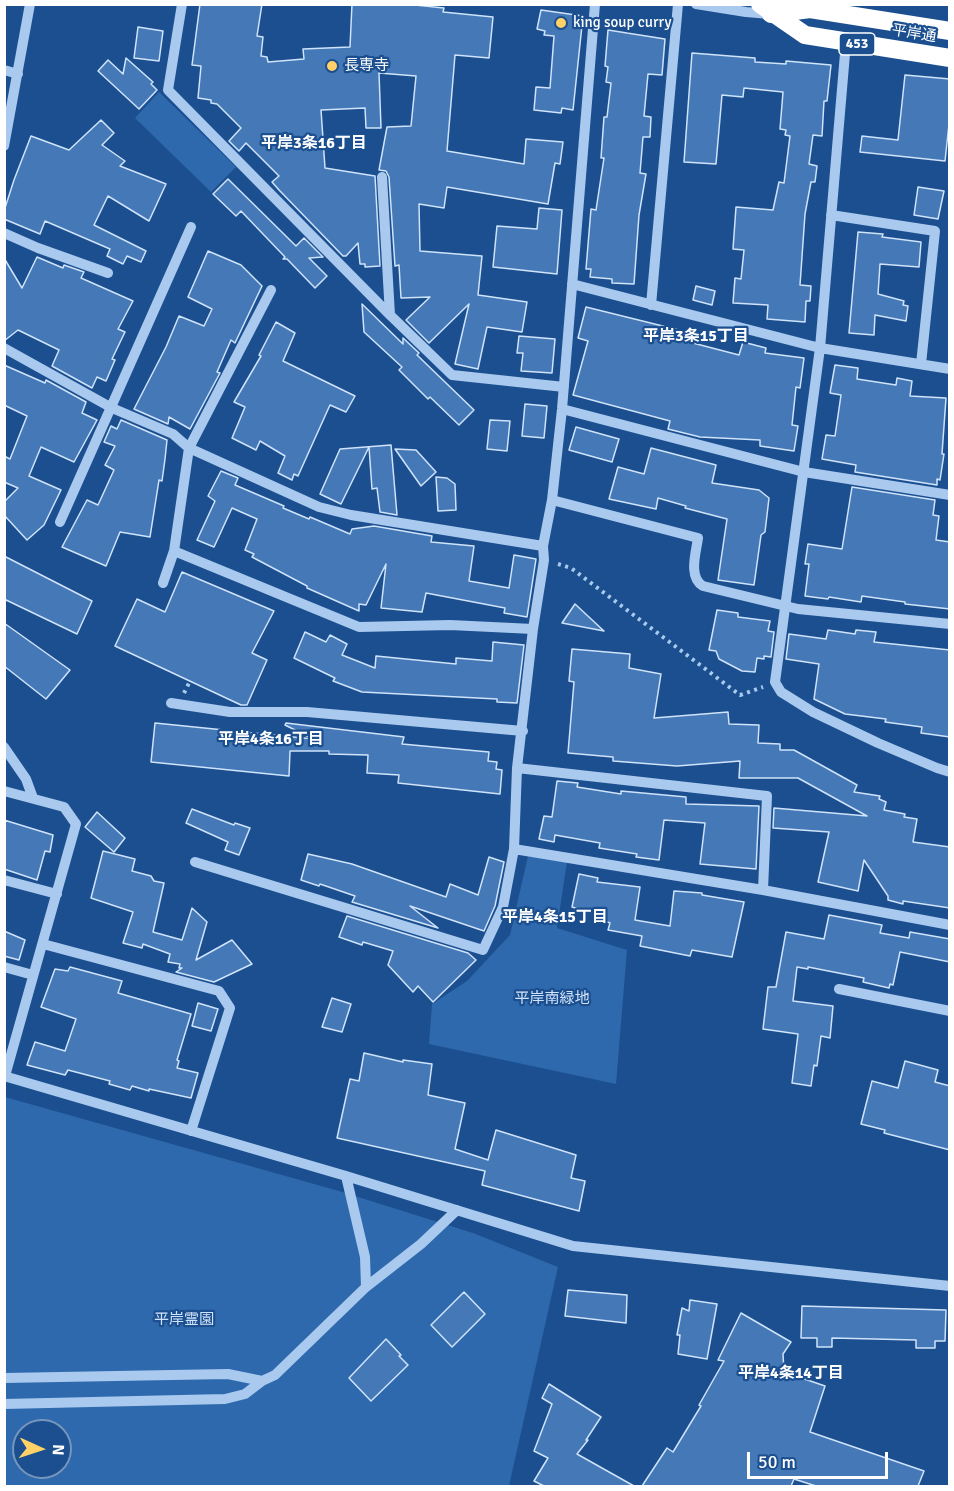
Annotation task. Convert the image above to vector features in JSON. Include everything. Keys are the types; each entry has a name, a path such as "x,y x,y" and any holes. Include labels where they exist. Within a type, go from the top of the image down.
{"highway":[{"name":"平岸通","path":"770,8 810,9 950,31"},
{"name":"平岸通","path":"770,8 805,35 950,58"}],"street":[{"path":"4,146 30,4"},
{"path":"182,4 168,90 390,315 452,375 564,387"},
{"path":"195,862 483,950 503,908 514,849 517,768 533,628 544,560 543,546 552,500 562,410 595,4"},
{"path":"651,305 678,4"},
{"name":"平岸通","path":"696,4 746,12 770,8"},
{"path":"846,42 820,348 775,682 781,692 813,712 878,743 950,772"},
{"path":"4,70 18,74"},
{"path":"382,177 390,315"},
{"path":"831,215 935,231 921,364"},
{"path":"60,522 191,227"},
{"path":"4,232 38,248 108,273"},
{"path":"572,284 820,348 950,369"},
{"path":"164,583 174,551 189,448 271,290"},
{"path":"4,348 112,408 173,434 189,448 319,507 351,516 543,546"},
{"path":"562,410 804,472 950,495"},
{"path":"552,500 698,538 694,576 703,586 798,609 950,624"},
{"path":"174,551 358,627 450,625 533,628"},
{"path":"171,703 230,712 307,712 523,731"},
{"path":"4,747 26,779 33,798"},
{"path":"517,768 767,796 763,890"},
{"path":"4,791 64,807 75,824 5,1076 346,1176 573,1246 950,1286"},
{"path":"514,849 763,890 950,925"},
{"path":"4,880 57,894"},
{"path":"42,944 219,992 230,1008 191,1131"},
{"path":"4,967 33,975"},
{"path":"839,989 950,1011"},
{"path":"346,1176 365,1257 366,1287"},
{"path":"4,1404 225,1399 245,1394 262,1381 275,1375 366,1287 421,1244 457,1210"},
{"path":"4,1378 228,1374 262,1381"}],"path":[{"path":"544,560 571,568 740,695 775,682"}],"green space":[{"path":"159,92 236,167 211,192 135,118"},
{"name":"平岸南緑地","path":"528,856 567,862 557,928 627,950 616,1084 429,1044 432,1004 467,981 510,935"},
{"name":"平岸霊園","path":"5,1097 339,1191 473,1233 558,1267 509,1486 5,1486"}],"building":[{"path":"200,4 262,4 257,36 263,37 261,56 267,57 268,62 304,59 303,49 350,47 352,4 405,4 444,8 443,12 493,17 489,58 455,55 447,151 524,164 526,139 563,142 560,164 555,163 548,204 447,187 444,208 419,204 420,251 482,256 478,295 527,302 522,332 487,327 478,369 455,364 469,304 429,343 406,320 430,297 401,298 399,265 395,266 389,177 386,171 379,170 387,127 411,126 416,76 379,73 381,128 366,128 365,108 321,110 325,168 375,176 380,266 365,267 365,264 360,264 358,243 346,256 343,256 272,182 279,176 246,143 239,151 229,141 241,128 217,104 211,103 211,100 198,98 201,66 192,65"},
{"path":"541,10 583,16 573,110 562,108 561,113 534,110 536,87 550,88 554,36 544,35 545,31 537,29"},
{"path":"138,27 163,31 159,61 134,58"},
{"path":"608,30 665,39 662,75 648,74 644,116 651,117 650,137 643,137 640,173 646,174 639,215 634,284 612,283 612,279 590,277 591,269 586,269 591,209 596,210 604,158 601,158 604,117 607,117 611,83 606,82 608,67 605,66"},
{"path":"692,53 755,58 755,62 786,64 786,61 831,65 827,101 824,101 822,136 813,135 809,164 817,166 815,182 811,182 805,214 800,285 811,286 810,301 806,301 805,322 767,319 768,305 733,303 735,278 741,279 744,250 733,249 736,207 773,210 779,182 784,183 790,136 785,135 786,130 780,129 783,92 744,88 743,97 722,95 716,164 684,162"},
{"path":"126,58 153,82 151,84 157,90 139,109 98,71 108,60 123,74"},
{"path":"905,75 950,79 950,115 945,161 860,152 862,136 898,140"},
{"path":"101,120 114,133 102,145 125,161 120,166 166,184 149,221 108,196 94,225 146,251 141,262 127,256 123,264 107,256 110,249 45,221 40,234 4,219 4,211 14,180 31,136 69,150"},
{"path":"228,179 296,246 304,238 323,257 309,258 327,276 315,288 287,259 283,259 285,257 241,211 236,216 213,194"},
{"path":"918,187 944,191 938,219 914,215"},
{"path":"539,208 562,210 557,274 493,267 497,226 537,229"},
{"path":"858,232 883,234 882,237 921,242 919,267 880,264 878,294 904,301 903,305 908,306 906,321 875,315 874,335 849,333"},
{"path":"208,251 241,265 262,286 235,343 231,340 217,372 220,373 190,429 169,417 168,424 134,409 166,347 179,316 204,326 212,309 188,297"},
{"path":"37,257 63,268 64,265 84,272 81,278 133,301 118,329 125,332 112,359 115,360 106,381 97,377 92,388 52,366 59,350 18,330 4,341 4,258 22,288"},
{"path":"696,286 715,291 712,305 693,300"},
{"path":"362,304 403,344 403,338 419,353 417,355 474,410 459,425 430,397 428,399 399,370 402,367 364,332"},
{"path":"586,307 695,334 693,343 739,355 743,342 766,348 765,353 804,358 800,388 796,387 792,425 798,426 794,451 760,446 760,440 700,437 668,429 670,421 573,395 588,341 578,338"},
{"path":"276,322 295,333 283,361 355,396 346,412 330,405 298,476 294,474 292,480 278,473 285,456 260,441 256,450 232,438 245,407 234,402 261,356 259,355"},
{"path":"519,336 555,339 552,373 521,371 523,353 517,353"},
{"path":"4,365 45,383 46,380 86,402 82,413 97,420 74,462 41,447 29,476 61,490 44,525 27,540 4,515 4,502 18,488 4,482 4,456 10,459 27,416 4,405"},
{"path":"835,365 858,368 857,379 896,385 897,378 912,381 910,396 946,398 942,454 944,454 940,480 937,479 937,485 855,472 856,465 822,459 826,435 835,436 841,395 830,393"},
{"path":"525,404 547,406 544,438 522,436"},
{"path":"121,420 167,440 162,481 159,480 150,537 120,532 106,566 62,547 87,500 98,505 114,470 105,465 115,446 104,442 111,426 117,429"},
{"path":"490,420 510,421 507,451 487,449"},
{"path":"576,427 619,439 612,462 569,450"},
{"path":"391,445 397,515 380,512 377,488 372,489 369,447 341,504 320,494 340,449"},
{"path":"651,448 716,465 712,483 759,490 769,498 765,532 761,535 754,585 718,580 727,519 658,498 656,509 609,499 618,467 644,474"},
{"path":"395,449 416,450 436,472 421,486"},
{"path":"221,471 238,478 235,485 284,506 283,508 350,534 352,529 374,526 432,536 431,542 474,546 469,581 509,588 514,555 536,559 527,617 504,613 505,608 426,593 422,612 381,608 386,564 366,605 359,604 359,611 307,588 252,557 254,554 245,550 257,519 232,508 214,547 197,540 215,501 208,496"},
{"path":"436,477 447,478 455,484 456,510 438,511"},
{"path":"852,487 935,500 933,515 939,516 936,540 950,542 950,609 862,596 861,602 805,596 809,564 805,564 808,544 842,549"},
{"path":"4,556 92,601 77,634 4,599"},
{"path":"182,572 274,611 252,653 267,660 247,705 241,705 115,646 137,599 165,612"},
{"path":"575,604 604,631 562,623"},
{"path":"717,610 738,613 738,617 770,621 768,631 774,632 771,657 757,658 755,672 742,671 719,659 716,651 709,650"},
{"path":"4,623 70,670 46,699 4,666"},
{"path":"828,630 855,634 856,630 876,632 874,642 950,650 950,737 921,733 922,727 885,722 886,719 845,714 814,699 819,664 786,659 789,634 826,639"},
{"path":"305,632 326,642 330,635 347,644 342,655 375,668 376,656 456,664 456,658 492,661 493,642 524,645 517,703 497,702 497,699 362,692 333,681 335,678 294,658"},
{"path":"572,649 630,654 629,668 661,674 654,718 728,712 729,724 759,725 758,743 780,744 780,750 794,750 857,785 854,792 880,796 879,799 886,802 884,810 917,819 913,842 950,847 950,908 903,901 903,904 888,900 888,896 864,860 858,891 818,882 829,832 773,828 774,808 867,816 798,778 739,778 740,761 677,766 613,761 613,757 568,753 574,682 569,681"},
{"path":"155,723 313,739 285,725 286,723 404,737 402,744 489,752 488,761 497,762 496,769 502,770 500,794 398,783 399,775 367,773 368,755 329,754 329,751 290,751 289,776 151,762"},
{"path":"557,781 578,783 577,787 621,794 621,791 686,797 686,804 759,806 756,869 700,864 705,823 664,820 659,860 599,848 600,843 555,835 554,842 539,839 544,816 552,817"},
{"path":"192,809 234,825 235,823 250,828 239,855 225,850 228,842 186,823"},
{"path":"97,812 125,838 114,852 85,827"},
{"path":"4,820 53,835 50,852 45,851 37,880 4,869"},
{"path":"103,851 135,859 132,871 151,876 154,881 164,883 153,932 182,940 192,908 207,922 196,960 232,940 252,964 214,982 176,972 182,968 179,968 180,964 168,962 170,954 143,944 142,948 123,943 133,912 91,898"},
{"path":"308,854 352,864 446,897 450,884 478,895 489,857 504,862 495,906 484,931 410,906 438,928 352,902 355,896 301,880"},
{"path":"579,874 598,878 597,882 640,887 635,920 670,926 674,891 702,893 702,895 744,902 732,957 692,950 690,956 640,946 642,936 608,930 610,923 595,917 595,914 572,907"},
{"path":"829,915 882,925 880,933 909,938 910,932 950,939 950,962 900,952 893,985 890,984 889,988 863,982 864,978 797,967 793,1001 833,1006 830,1038 821,1036 817,1066 814,1065 811,1086 792,1083 798,1034 763,1029 768,987 776,987 786,932 824,939"},
{"path":"347,916 468,953 476,960 433,1002 418,986 413,992 388,965 393,951 363,942 362,945 339,937"},
{"path":"4,931 25,940 19,960 4,956"},
{"path":"70,967 122,981 118,993 191,1014 177,1060 179,1061 177,1068 198,1073 191,1098 132,1086 130,1090 109,1084 110,1081 68,1070 65,1075 27,1065 35,1042 65,1051 76,1019 41,1007 55,969 68,971"},
{"path":"332,998 351,1004 342,1032 322,1027"},
{"path":"198,1003 218,1009 211,1031 192,1026"},
{"path":"364,1053 403,1062 403,1060 432,1064 428,1095 465,1103 455,1149 488,1160 496,1130 576,1155 571,1178 585,1181 579,1211 482,1185 485,1171 337,1138 350,1079 359,1081"},
{"path":"905,1061 938,1070 935,1082 950,1086 950,1150 884,1133 885,1130 861,1124 872,1081 898,1088"},
{"path":"568,1290 627,1295 626,1323 565,1316"},
{"path":"464,1292 485,1314 452,1347 431,1325"},
{"path":"690,1300 717,1304 707,1359 678,1354 680,1335 677,1335 682,1308 689,1311"},
{"path":"802,1306 946,1310 945,1341 935,1341 935,1348 916,1348 916,1340 832,1338 832,1347 817,1347 817,1338 801,1338"},
{"path":"741,1313 791,1342 783,1354 784,1372 825,1386 810,1432 924,1471 918,1486 816,1486 794,1479 791,1486 642,1486 667,1448 673,1452 701,1406 699,1405 724,1361 718,1360"},
{"path":"386,1339 408,1365 371,1401 349,1378"},
{"path":"549,1384 601,1417 577,1454 634,1486 544,1486 534,1481 548,1458 534,1451 552,1404 542,1398"}],"place":[{"name":"king soup curry","path":"561,23"},
{"name":"長専寺","path":"332,66"}],"district":[{"name":"平岸3条16丁目","path":"314,144"},
{"name":"平岸3条15丁目","path":"696,337"},
{"name":"平岸4条16丁目","path":"271,740"},
{"name":"平岸4条15丁目","path":"555,918"},
{"name":"平岸4条14丁目","path":"791,1374"}]}
